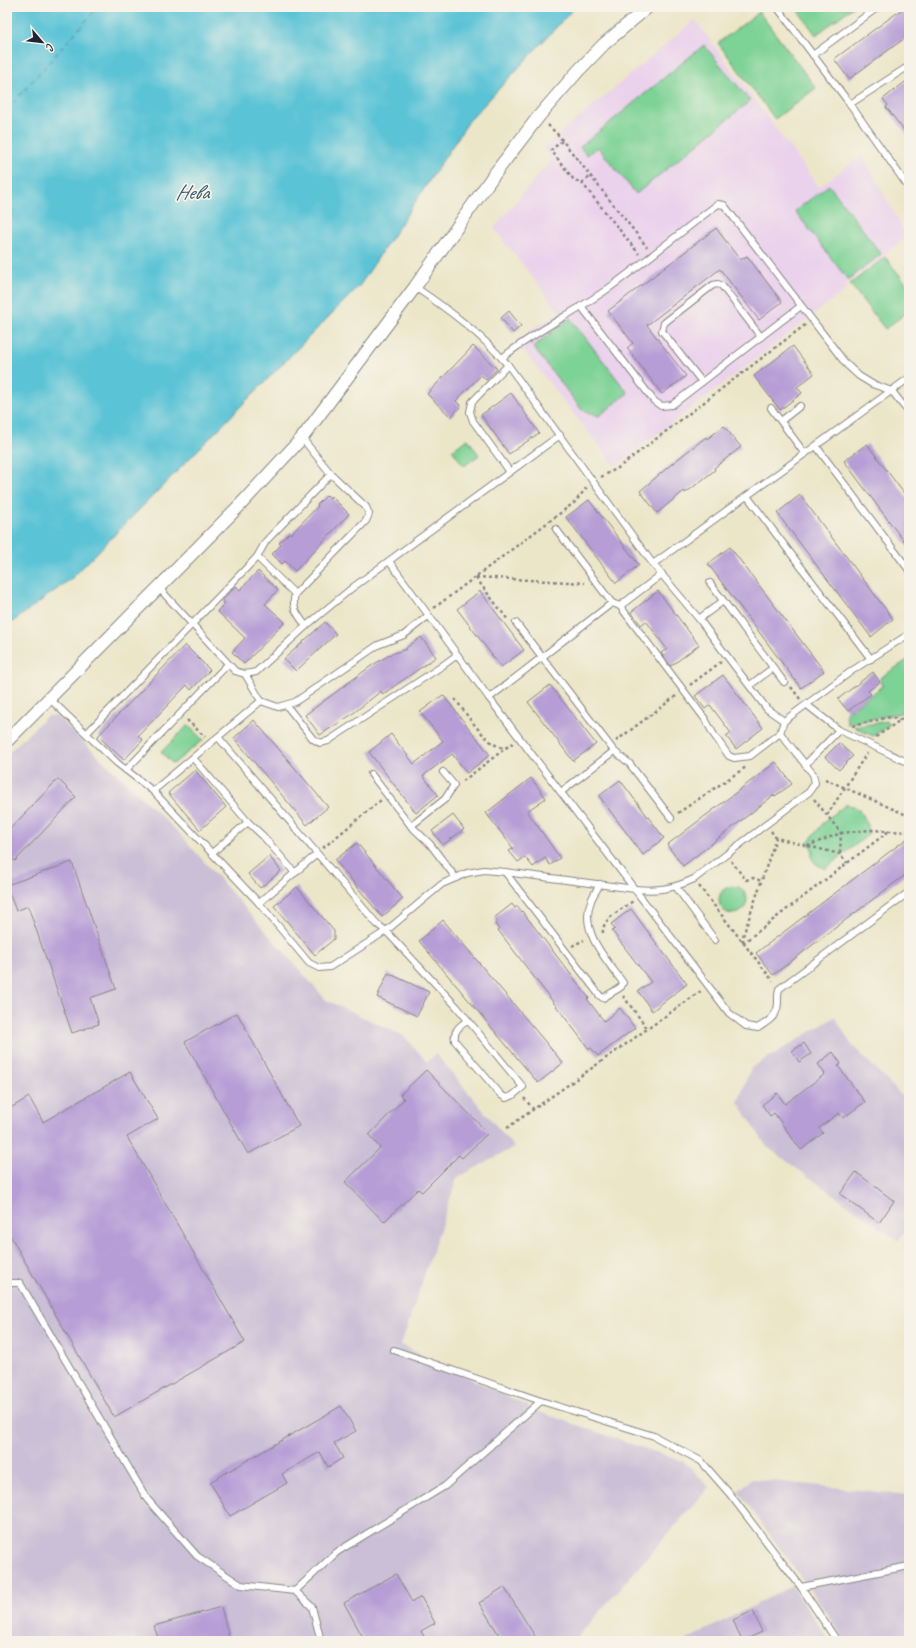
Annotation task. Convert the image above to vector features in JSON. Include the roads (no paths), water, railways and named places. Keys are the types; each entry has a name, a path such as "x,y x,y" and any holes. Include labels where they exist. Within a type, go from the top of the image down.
{"street":[{"path":"7,741 241,504 302,438 415,287 493,176 539,116 578,71 604,44 648,7"}],"lane":[{"path":"777,7 850,104 909,188"},
{"path":"813,55 878,7"},
{"path":"850,104 909,66"},
{"path":"502,358 541,330 608,288 718,204 721,204 724,205 846,364 859,376 872,384 892,391 909,413"},
{"path":"702,382 662,331 664,323 713,285 718,284 722,286 761,337"},
{"path":"415,287 465,323 491,345 508,365 560,435 653,564 699,619 767,709 784,721"},
{"path":"581,306 654,401 661,406 672,405 801,306"},
{"path":"508,365 472,402 470,412 473,421 510,472"},
{"path":"653,564 909,378"},
{"path":"781,421 800,406"},
{"path":"771,408 805,454"},
{"path":"158,587 235,671 245,674 256,672 306,626 352,588 560,435"},
{"path":"302,438 331,474 366,507 369,514 366,520 295,594 293,601 294,610 306,626"},
{"path":"816,446 909,570"},
{"path":"87,733 257,557 266,541 331,474"},
{"path":"747,496 870,659"},
{"path":"556,529 612,603 620,606 684,690 705,719 714,735 730,756 734,758 750,756 780,733 784,721 870,659 909,634"},
{"path":"257,557 295,594"},
{"path":"389,561 519,738 708,986 729,1013 746,1026 758,1028 774,1015 777,1009 779,989 909,892"},
{"path":"620,606 662,574"},
{"path":"710,583 784,682"},
{"path":"699,619 723,601"},
{"path":"489,698 612,603"},
{"path":"245,674 261,701 278,707 295,702 378,645 404,634 428,616"},
{"path":"516,623 612,749 629,763 670,818"},
{"path":"286,704 313,739 320,743 328,741 457,655"},
{"path":"126,770 228,664"},
{"path":"750,686 773,668"},
{"path":"50,698 126,770 153,791 259,903 309,963 319,968 330,966 386,931 442,884 467,873 484,870 651,890 676,887 694,879 809,792 815,783 813,774 780,733"},
{"path":"153,791 261,701"},
{"path":"807,705 839,730 909,763"},
{"path":"805,764 839,730"},
{"path":"218,737 377,924 386,931 468,1020 523,1087 512,1096 506,1098 500,1095 456,1041 454,1035 456,1029 468,1020"},
{"path":"560,792 612,749"},
{"path":"193,758 248,822 263,836 295,873"},
{"path":"411,826 445,799 454,785 444,772"},
{"path":"371,774 411,826 430,844 456,878"},
{"path":"212,853 248,822"},
{"path":"259,903 317,854"},
{"path":"505,872 603,998 607,997 618,989 623,983 593,939 588,919 590,902 600,884"},
{"path":"676,887 715,940"},
{"path":"7,1283 20,1283 146,1499 197,1556 241,1585 295,1591 312,1607 321,1641"},
{"path":"394,1350 541,1401 654,1436 701,1461 729,1493 801,1587 837,1641"},
{"path":"295,1591 337,1552 445,1486 541,1401"},
{"path":"801,1587 909,1566"}],"water":[{"name":"Нева","path":"7,7 575,7 469,121 360,285 72,578 7,626"}]}
